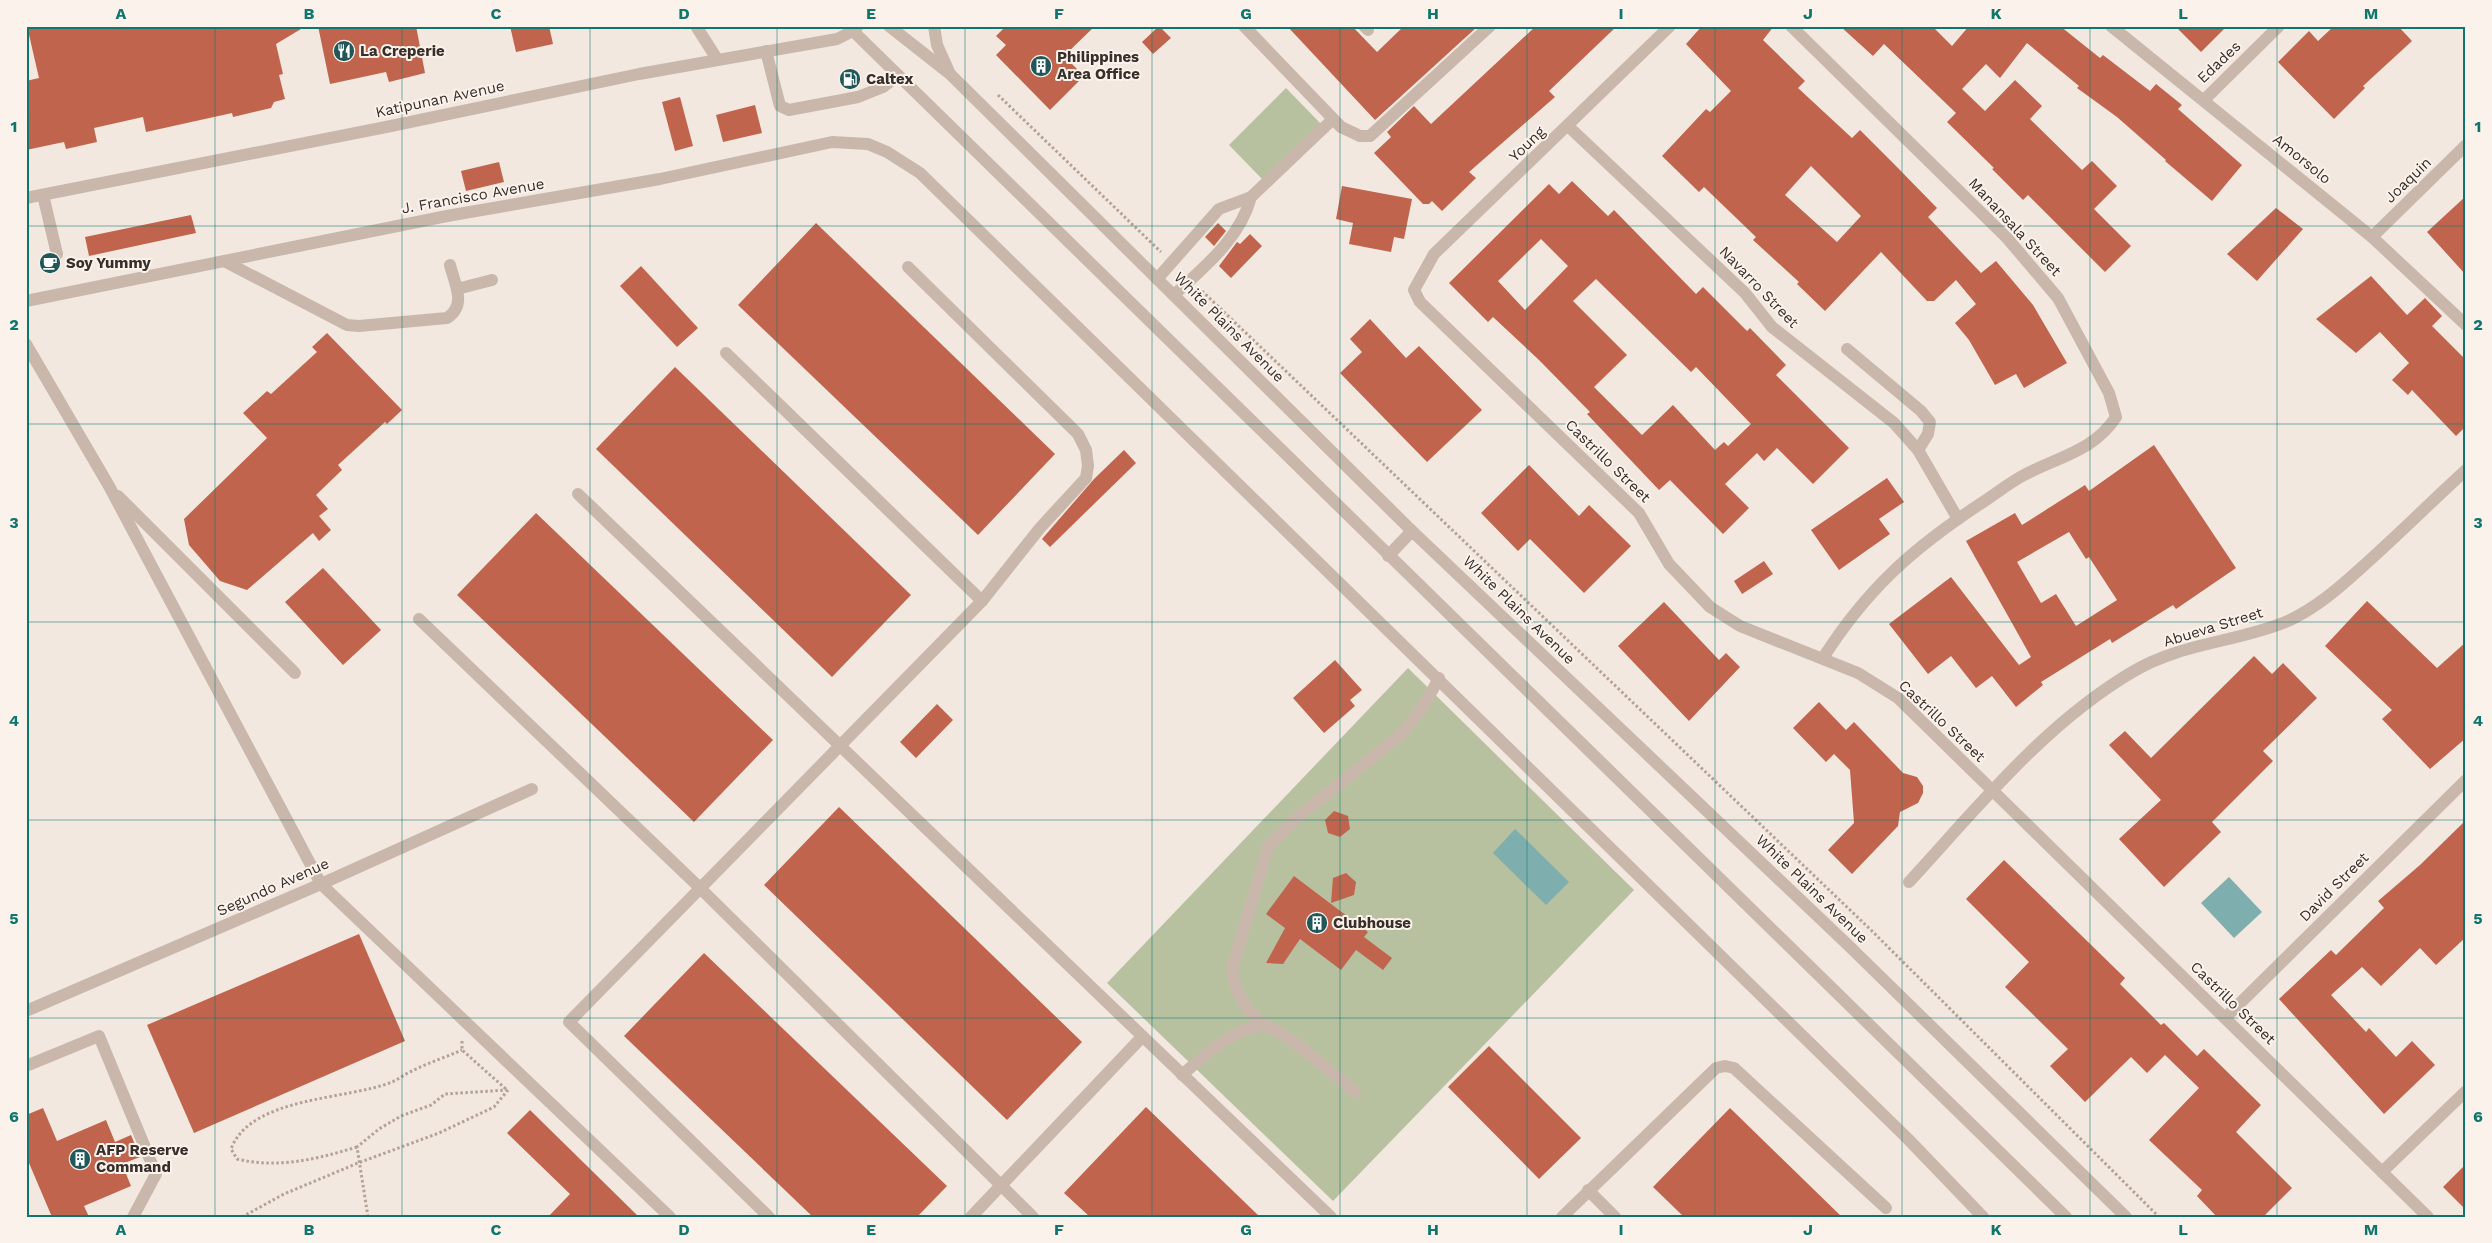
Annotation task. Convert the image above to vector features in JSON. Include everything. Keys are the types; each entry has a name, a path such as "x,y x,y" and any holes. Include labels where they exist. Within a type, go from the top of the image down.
{"street":[{"path":"696,26 717,59"},
{"name":"White Plains Avenue","path":"889,26 950,74 1412,530 1848,945 2126,1217"},
{"path":"934,26 938,45 950,74"},
{"path":"1244,26 1333,119 1351,133 1364,137 1370,136 1490,26"},
{"name":"Young","path":"1414,290 1434,254 1670,26"},
{"name":"Manansala Street","path":"1790,26 2007,238 2058,298 2109,393 2116,417 2107,431 2088,446 2024,475 1958,518 1916,550 1877,585 1845,623 1823,658"},
{"name":"Amorsolo","path":"2111,26 2372,237 2466,325"},
{"name":"Edades","path":"2204,100 2279,26"},
{"path":"856,29 898,74 1388,556 2066,1217"},
{"name":"Katipunan Avenue","path":"26,198 717,59 837,39 856,29"},
{"path":"766,51 780,106 788,110 858,97 883,87 898,74"},
{"path":"1157,279 1219,209 1251,197 1333,119"},
{"name":"Navarro Street","path":"1568,126 1745,293 1772,327 1894,423 1918,450 1958,518"},
{"name":"J. Francisco Avenue","path":"26,301 447,216 660,179 832,142 868,144 887,152 920,173 1439,678 1908,1139 1983,1217"},
{"name":"Joaquin","path":"2372,237 2466,145"},
{"path":"43,195 57,254"},
{"path":"1174,295 1238,229 1246,214 1251,197"},
{"path":"224,261 347,325 447,318 459,307 457,289 450,265"},
{"path":"769,1217 569,1022 699,887 982,601 1040,528 1086,478 1088,466 1086,450 1078,434 908,267"},
{"path":"457,289 492,280"},
{"name":"Castrillo Street","path":"1414,290 1420,302 1639,513 1669,564 1710,607 1740,626 1858,673 1898,698 2428,1217"},
{"path":"26,344 109,486 321,884 670,1217"},
{"path":"1847,349 1921,411 1930,422 1928,434 1918,450"},
{"path":"726,354 982,601"},
{"name":"Abueva Street","path":"1909,882 2036,746 2079,709 2135,670 2187,649 2288,620 2328,598 2388,545 2466,470"},
{"path":"109,486 294,673"},
{"path":"578,494 841,743 1142,1038 1331,1217"},
{"path":"1388,556 1412,530"},
{"path":"419,620 699,887 1033,1217"},
{"path":"1355,1092 1282,1034 1264,1026 1247,1010 1234,987 1232,969 1268,847 1298,817 1402,734 1426,702 1439,678"},
{"name":"David Street","path":"2225,1018 2466,780"},
{"name":"Segundo Avenue","path":"26,1011 321,884 532,789"},
{"path":"1182,1075 1218,1044 1246,1031 1264,1026"},
{"path":"26,1066 99,1036 156,1174 133,1217"},
{"path":"971,1217 1142,1038"},
{"path":"1562,1217 1716,1068 1725,1066 1734,1068 1886,1208"},
{"path":"2382,1172 2466,1091"},
{"path":"1588,1190 1615,1217"}],"path":[{"path":"992,90 1173,263"},
{"path":"1190,280 1871,930 2159,1217"},
{"path":"462,1039 462,1050 508,1090"},
{"path":"462,1050 412,1071 392,1082 313,1098 258,1118 236,1135 231,1149 237,1159 274,1164 325,1157 357,1147 401,1116 431,1105 446,1094 508,1090"},
{"path":"242,1217 284,1194 358,1163 439,1133 494,1107 508,1090"},
{"path":"357,1147 368,1217"}],"green space":[{"path":"1286,88 1321,124 1264,181 1229,145"},
{"path":"1408,668 1634,890 1333,1201 1107,983"}],"water":[{"path":"1515,829 1569,882 1546,905 1493,853"},
{"path":"2229,877 2262,912 2234,938 2201,903"}],"building":[{"path":"27,26 306,26 276,44 283,74 279,75 285,99 274,102 271,108 233,117 232,113 146,132 143,117 94,128 97,142 66,149 64,142 26,150 26,81 39,78"},
{"path":"318,26 416,26 425,73 389,82 386,72 330,84"},
{"path":"510,26 549,26 553,44 516,52"},
{"name":"Philippines Area Office","path":"1006,26 1095,26 1064,56 1084,76 1050,110 996,55 1006,45 996,36"},
{"path":"1159,26 1171,38 1153,54 1142,42"},
{"path":"1287,26 1352,26 1377,52 1404,26 1478,26 1375,120"},
{"path":"1536,26 1617,26 1549,91 1555,97 1469,172 1476,178 1442,211 1432,201 1429,204 1423,204 1374,153 1391,137 1387,132 1414,106 1431,124"},
{"path":"1702,26 1774,26 1763,40 1805,81 1798,88 1852,138 1860,130 1895,165 1937,208 1928,217 1981,273 1996,261 2033,305 2067,363 2024,388 2016,374 1995,385 1969,340 1955,323 1976,304 1956,280 1934,301 1927,301 1881,252 1825,311 1797,284 1799,282 1753,240 1756,237 1704,187 1699,192 1662,156 1706,109 1710,112 1731,91 1686,44","holes":["1811,166 1861,216 1837,242 1785,195"]},
{"path":"1840,26 1932,26 1952,46 1969,26 2060,26 2100,58 2103,55 2150,91 2156,84 2182,105 2178,109 2242,165 2212,201 2117,117 2077,88 2079,86 2027,43 2000,78 1986,64 1962,89 1985,111 2015,80 2042,106 2030,119 2082,170 2092,161 2117,186 2094,209 2131,246 2105,272 2028,195 2023,200 1992,169 1994,168 1947,122 1956,113 1884,44 1873,56"},
{"path":"2175,26 2227,26 2201,52"},
{"path":"2334,26 2398,26 2412,41 2363,86 2365,88 2334,119 2278,62 2309,31 2318,41"},
{"path":"680,97 693,146 675,151 662,102"},
{"path":"755,105 762,133 723,142 716,115"},
{"path":"499,162 504,182 466,191 461,171"},
{"path":"1572,181 1608,216 1614,210 1696,294 1703,287 1747,331 1750,328 1786,365 1776,375 1849,448 1813,484 1777,448 1764,461 1757,453 1725,484 1749,508 1723,534 1670,480 1659,490 1587,414 1590,412 1539,360 1493,317 1488,322 1449,283 1549,184 1559,194","holes":["1541,239 1568,266 1525,310 1498,281","1596,279 1691,372 1696,367 1751,424 1728,446 1724,442 1715,450 1673,405 1642,435 1594,387 1627,355 1573,301"]},
{"path":"1342,186 1412,199 1404,239 1394,237 1391,252 1349,244 1353,223 1336,219"},
{"path":"2466,196 2466,275 2427,232"},
{"path":"2276,208 2303,229 2257,281 2227,254"},
{"path":"191,215 196,233 89,256 85,237"},
{"path":"816,223 1055,454 978,535 738,305"},
{"path":"1218,223 1226,231 1214,246 1205,237"},
{"path":"1250,234 1262,246 1231,278 1219,266 1237,242 1240,244"},
{"path":"641,266 698,328 677,347 620,286"},
{"path":"2371,276 2407,315 2425,298 2442,316 2432,326 2466,360 2466,426 2456,436 2412,390 2408,395 2392,380 2409,363 2380,332 2356,353 2316,319"},
{"path":"1370,319 1406,358 1419,346 1482,410 1427,462 1340,373 1362,352 1350,339"},
{"path":"327,333 402,410 387,424 385,422 338,465 342,470 316,495 328,509 319,516 331,530 319,541 313,533 247,590 220,581 189,545 184,519 267,438 243,413 267,391 271,394 317,352 312,347"},
{"path":"675,367 911,595 832,677 596,449"},
{"path":"2154,445 2236,568 2176,609 2173,605 2112,643 2110,639 2041,682 2043,685 2016,707 1992,676 1976,688 1951,656 1928,674 1889,624 1951,577 2019,665 2031,657 1966,541 2015,513 2022,525 2085,485 2089,491","holes":["2069,532 2086,559 2089,557 2117,600 2076,626 2056,594 2041,603 2017,562"]},
{"path":"1124,450 1136,463 1050,547 1042,539 1094,479"},
{"path":"1529,465 1579,516 1589,505 1631,546 1584,593 1530,539 1518,551 1481,513"},
{"path":"1887,478 1904,502 1879,519 1890,534 1839,570 1811,530"},
{"path":"536,513 773,740 694,822 457,595"},
{"path":"1764,561 1773,574 1742,594 1734,581"},
{"path":"323,568 381,630 343,665 285,602"},
{"path":"2367,601 2437,668 2466,642 2466,738 2430,769 2382,719 2392,710 2325,646"},
{"path":"1664,602 1719,660 1726,653 1740,667 1689,721 1618,646"},
{"path":"2254,656 2272,674 2283,663 2317,698 2263,751 2273,761 2212,822 2221,832 2164,887 2119,839 2161,800 2109,745 2125,731 2151,758"},
{"path":"1335,660 1362,690 1350,700 1355,706 1324,733 1293,698"},
{"path":"1819,702 1846,730 1854,722 1903,773 1917,777 1923,786 1923,793 1918,803 1900,812 1898,826 1852,874 1828,850 1854,823 1850,770 1834,754 1826,762 1793,728"},
{"path":"937,704 953,720 916,758 900,742"},
{"path":"839,807 1082,1042 1007,1120 764,885"},
{"path":"1334,811 1348,816 1350,829 1340,837 1328,833 1325,820"},
{"path":"2466,820 2466,937 2436,965 2420,948 2381,986 2362,967 2331,995 2366,1032 2369,1028 2396,1057 2412,1041 2435,1065 2384,1114 2279,999 2331,950 2336,955 2384,908 2378,901 2420,865"},
{"path":"2004,860 2125,978 2120,984 2161,1025 2164,1023 2197,1056 2204,1049 2261,1105 2236,1132 2292,1188 2263,1217 2217,1217 2197,1196 2202,1190 2149,1140 2199,1088 2165,1055 2147,1073 2131,1057 2085,1102 2050,1066 2068,1049 2005,987 2029,962 1966,899"},
{"path":"1346,873 1356,882 1354,895 1331,903 1333,878"},
{"name":"Clubhouse","path":"1294,876 1368,932 1364,937 1392,958 1383,970 1356,950 1341,970 1300,939 1283,964 1266,963 1285,928 1266,914"},
{"path":"359,934 405,1041 194,1133 147,1025"},
{"path":"704,953 947,1186 917,1217 813,1217 624,1036"},
{"path":"1489,1046 1581,1138 1539,1179 1448,1087"},
{"path":"1146,1107 1260,1217 1090,1217 1064,1193"},
{"name":"AFP Reserve Command","path":"43,1108 57,1141 106,1120 115,1142 131,1135 140,1157 122,1164 131,1186 84,1206 89,1217 52,1217 26,1156 26,1115"},
{"path":"1730,1108 1842,1217 1684,1217 1653,1187"},
{"path":"530,1110 639,1217 548,1217 570,1194 507,1133"},
{"path":"2466,1164 2466,1210 2443,1187"}],"place":[{"name":"La Creperie","path":"344,51"},
{"name":"Philippines Area Office","path":"1041,66"},
{"name":"Caltex","path":"850,79"},
{"name":"Soy Yummy","path":"50,263"},
{"name":"Clubhouse","path":"1317,923"},
{"name":"AFP Reserve Command","path":"80,1159"}]}
